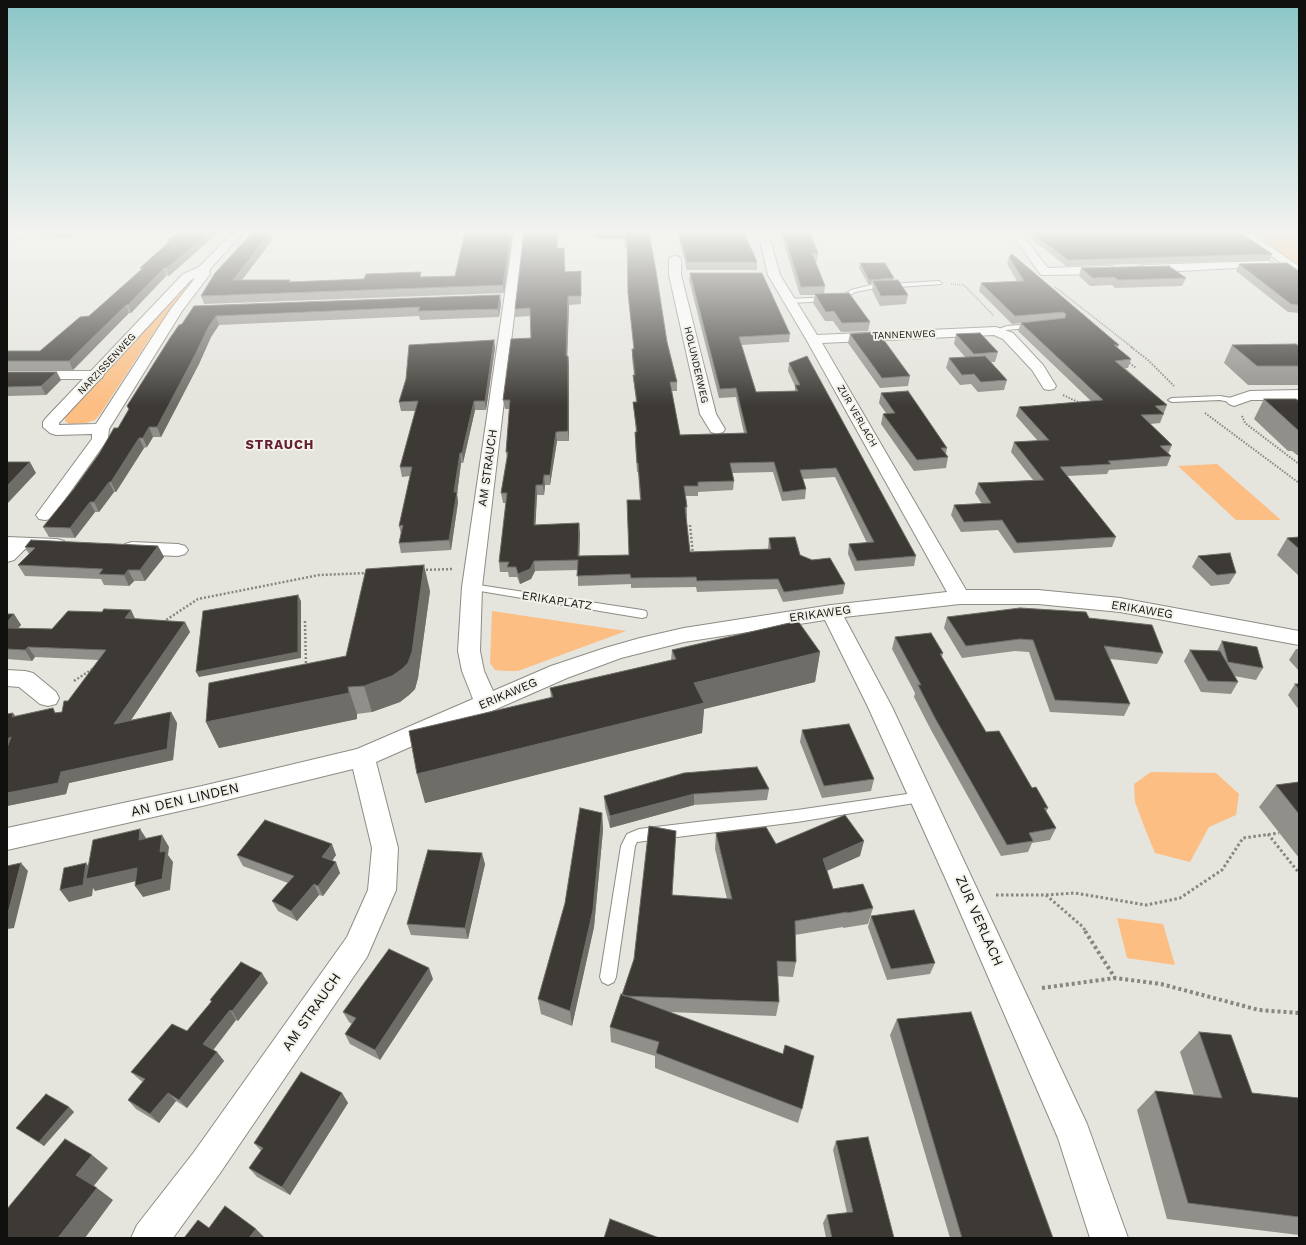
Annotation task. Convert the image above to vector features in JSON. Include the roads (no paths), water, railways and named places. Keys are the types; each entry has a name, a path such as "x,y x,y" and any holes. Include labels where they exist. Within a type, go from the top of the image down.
{"street":[{"name":"NARZISSENWEG","path":"101,429 56,430 51,427 51,422 97,375 175,290"},
{"name":"NARZISSENWEG","path":"45,515 100,439 101,429 176,310 191,290"},
{"name":"AM STRAUCH","path":"486,703 473,671 470,651 472,587 512,290"},
{"name":"HOLUNDERWEG","path":"679,290 708,414 717,429"},
{"name":"ZUR VERLACH","path":"781,290 813,339 960,597"},
{"path":"494,299 511,298"},
{"path":"176,310 194,309"},
{"path":"997,326 1038,368 1049,386"},
{"name":"TANNENWEG","path":"813,339 997,326"},
{"path":"7,374 97,375"},
{"path":"1234,402 1250,396 1299,395"},
{"path":"11,548 75,546"},
{"path":"115,548 178,550"},
{"name":"ERIKAWEG","path":"362,757 559,672 640,645 684,635 831,612 960,597 1038,597 1120,605 1299,638"},
{"name":"ZUR VERLACH","path":"831,612 880,707 961,882 1074,1136 1109,1238"},
{"path":"7,678 25,679 48,698"},
{"name":"AM STRAUCH","path":"150,1238 210,1158 357,947 382,890 385,848 362,757"},
{"name":"AN DEN LINDEN","path":"7,839 202,796 362,757"}],"lane":[{"path":"789,301 832,299 845,296 857,290"},
{"name":"TANNENWEG","path":"997,326 1007,328 1037,326"},
{"path":"1172,400 1220,398 1234,402"},
{"name":"ERIKAPLATZ","path":"472,587 642,614"},
{"path":"608,977 628,846 632,838 639,835 797,816 921,797"}],"district":[{"name":"STRAUCH","path":"280,445"}]}
